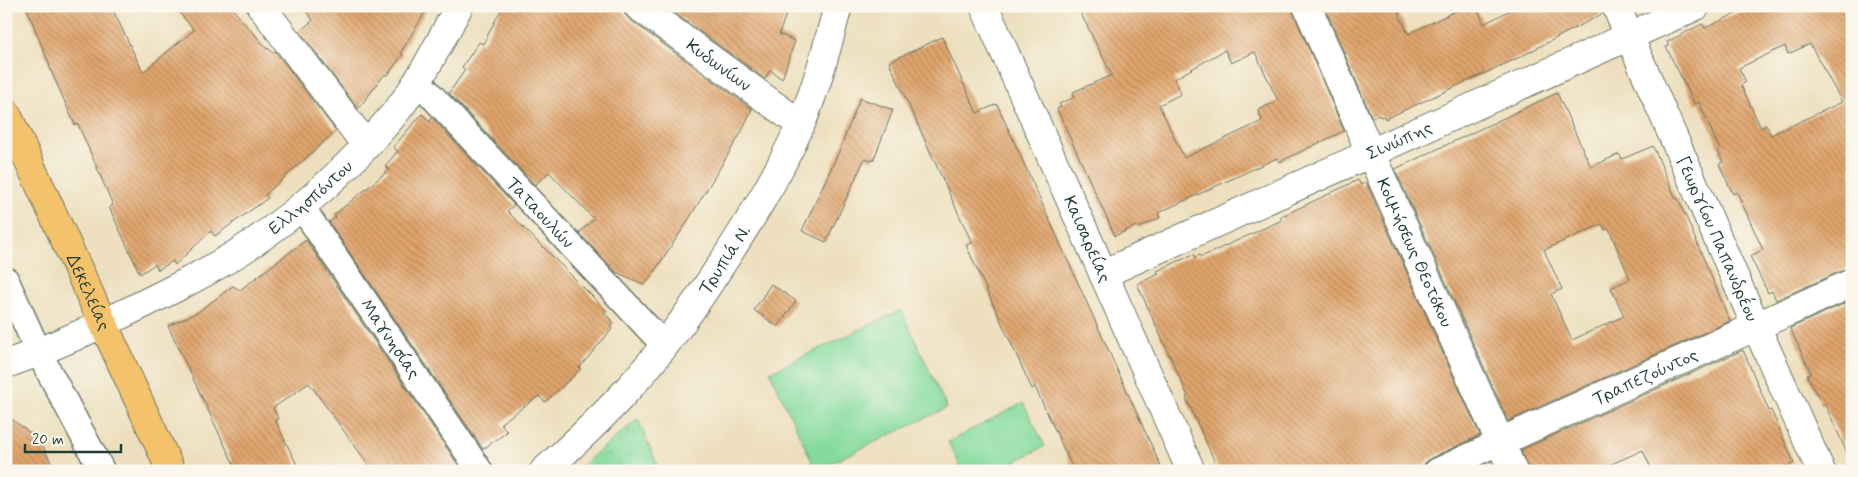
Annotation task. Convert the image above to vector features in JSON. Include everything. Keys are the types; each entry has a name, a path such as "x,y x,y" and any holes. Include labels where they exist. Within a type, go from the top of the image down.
{"main road":[{"name":"Δεκελείας","path":"6,112 171,471"}],"street":[{"path":"261,6 366,145"},
{"name":"Ελλησπόντου","path":"6,364 39,353 103,324 207,270 247,247 301,206 333,178 396,112 417,80 459,6"},
{"name":"Κυδωνίων","path":"638,6 800,124"},
{"name":"Τρυπιά Ν.","path":"544,471 582,437 628,389 698,300 743,233 772,182 800,124 824,60 838,6"},
{"name":"Καισαρείας","path":"984,6 1191,471"},
{"name":"Κοιμήσεως Θεοτόκου","path":"1307,6 1370,152 1513,471"},
{"name":"Γεωργίου Παπανδρέου","path":"1616,6 1821,471"},
{"name":"Σινώπης","path":"1103,274 1696,6"},
{"name":"Ταταουλών","path":"417,80 664,345"},
{"name":"Μαγνησίας","path":"301,206 480,471"},
{"path":"6,280 39,353 102,471"},
{"name":"Τραπεζούντος","path":"1437,471 1852,283"}],"green space":[{"path":"901,310 947,408 816,470 770,372"},
{"path":"1023,403 1045,446 997,471 963,471 948,442"},
{"path":"638,419 660,471 575,471"}],"building":[{"path":"26,6 111,6 143,72 194,30 174,6 230,6 267,49 273,53 275,51 336,131 265,195 268,198 215,236 211,231 175,265 173,261 158,270 155,264 140,274 109,207 113,205 78,124 75,125 49,66"},
{"path":"302,6 429,6 401,52 403,54 387,76 385,74 358,109 300,31 313,20"},
{"path":"503,6 623,6 624,13 629,19 752,109 741,133 684,227 645,285 616,272 579,233 594,219 549,172 535,185 449,93 465,70 462,67 479,42 483,44"},
{"path":"665,6 789,6 779,34 795,41 782,79 770,70 765,79"},
{"path":"1077,6 1292,6 1344,131 1279,162 1277,158 1158,213 1160,218 1115,236 1057,109 1061,107 1059,104 1075,97 1073,92 1112,75","holes":["1225,50 1231,63 1255,52 1278,101 1258,110 1262,120 1260,122 1184,158 1159,105 1181,94 1174,79"]},
{"path":"1324,6 1396,6 1408,34 1466,6 1476,6 1484,24 1518,6 1601,6 1602,14 1520,57 1385,119 1384,116 1380,117 1379,115 1372,118"},
{"path":"1752,6 1852,6 1852,268 1776,300 1772,291 1768,293 1750,256 1763,250 1737,192 1733,194 1719,164 1723,162 1718,151 1720,150 1699,102 1695,104 1666,47 1669,46 1667,42 1702,24 1705,28","holes":["1810,44 1842,102 1771,135 1766,125 1761,128 1741,85 1746,82 1739,68 1785,46 1788,54"]},
{"path":"942,37 977,113 997,104 1163,471 1074,471 1035,387 1032,389 966,245 972,243 889,62"},
{"path":"1557,93 1591,167 1619,154 1622,159 1653,146 1676,199 1678,198 1730,321 1508,421 1395,169","holes":["1602,224 1605,230 1609,229 1630,279 1611,288 1624,316 1572,340 1551,294 1562,289 1544,250"]},
{"path":"860,98 893,110 873,161 865,158 826,242 802,231 840,149"},
{"path":"422,114 430,122 432,118 514,205 507,211 607,311 604,313 614,323 610,327 612,329 579,368 581,369 545,402 539,396 501,423 507,432 483,449 329,222 336,217 334,215 389,170 385,166 398,151 393,147"},
{"path":"1358,180 1361,185 1366,182 1480,435 1431,458 1425,463 1423,471 1219,471 1186,398 1188,396 1137,284 1159,274 1157,271 1194,254 1195,257 1200,255 1201,257 1282,220 1280,217"},
{"path":"306,240 459,466 453,471 373,471 309,383 273,408 278,419 275,420 300,471 237,471 168,326 198,312 233,286 240,290"},
{"path":"771,284 796,301 778,327 754,310"},
{"path":"1852,300 1852,464 1825,404 1822,405 1807,375 1811,373 1790,328"},
{"path":"1743,350 1794,463 1776,471 1652,471 1643,450 1596,471 1528,471 1521,450"},
{"path":"6,415 37,438 55,471 6,471"}]}
